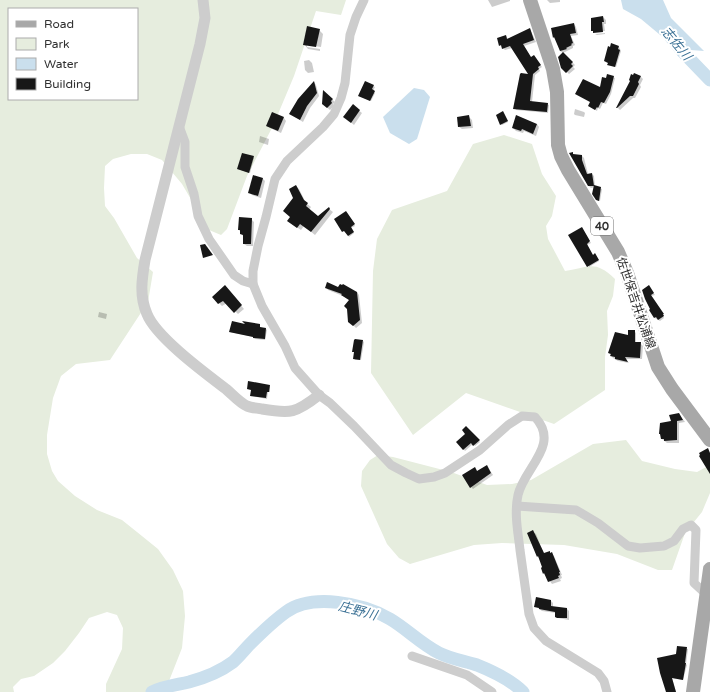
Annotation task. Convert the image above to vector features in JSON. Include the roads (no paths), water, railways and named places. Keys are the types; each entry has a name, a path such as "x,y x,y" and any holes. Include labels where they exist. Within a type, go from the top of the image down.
{"main road":[{"name":"佐世保吉井松浦線","path":"530,0 553,69 557,92 558,145 560,156 618,252 627,273 658,367 672,389 710,440"},
{"path":"693,692 710,569"}],"street":[{"path":"204,0 205,18 200,44 147,252 142,278 143,302 147,315 154,326 174,346 247,406 290,412 303,408 318,395"},
{"path":"364,0 350,35 345,83 341,98 334,114 324,127 287,161 275,179 258,246 252,284 295,368 318,395 330,403 350,421 391,464 406,473 419,479 434,477 445,473 480,450 508,425 522,416 535,417 541,424 544,437 542,449 521,487 518,494 517,506 517,524 529,614 534,628 546,640 598,673 604,681 607,692"},
{"path":"179,126 185,142 185,167 194,194 198,216 209,240 234,275 243,281 252,284"},
{"path":"517,506 576,510 598,523 628,546 640,548 664,546 669,544 674,541 683,529 691,526 696,530 694,583 706,594"},
{"path":"412,656 467,675 492,692"}],"water":[{"path":"621,0 663,0 671,18 704,51 677,49 641,19 623,9"},
{"path":"414,88 424,90 430,97 417,139 409,144 390,133 383,117"}],"waterway":[{"name":"志佐川","path":"670,36 682,51 710,80"},
{"name":"庄野川","path":"152,692 189,682 218,671 233,662 250,644 286,612 297,606 323,602 338,602 366,608 379,613 439,653 489,670 508,680 523,692"}]}
